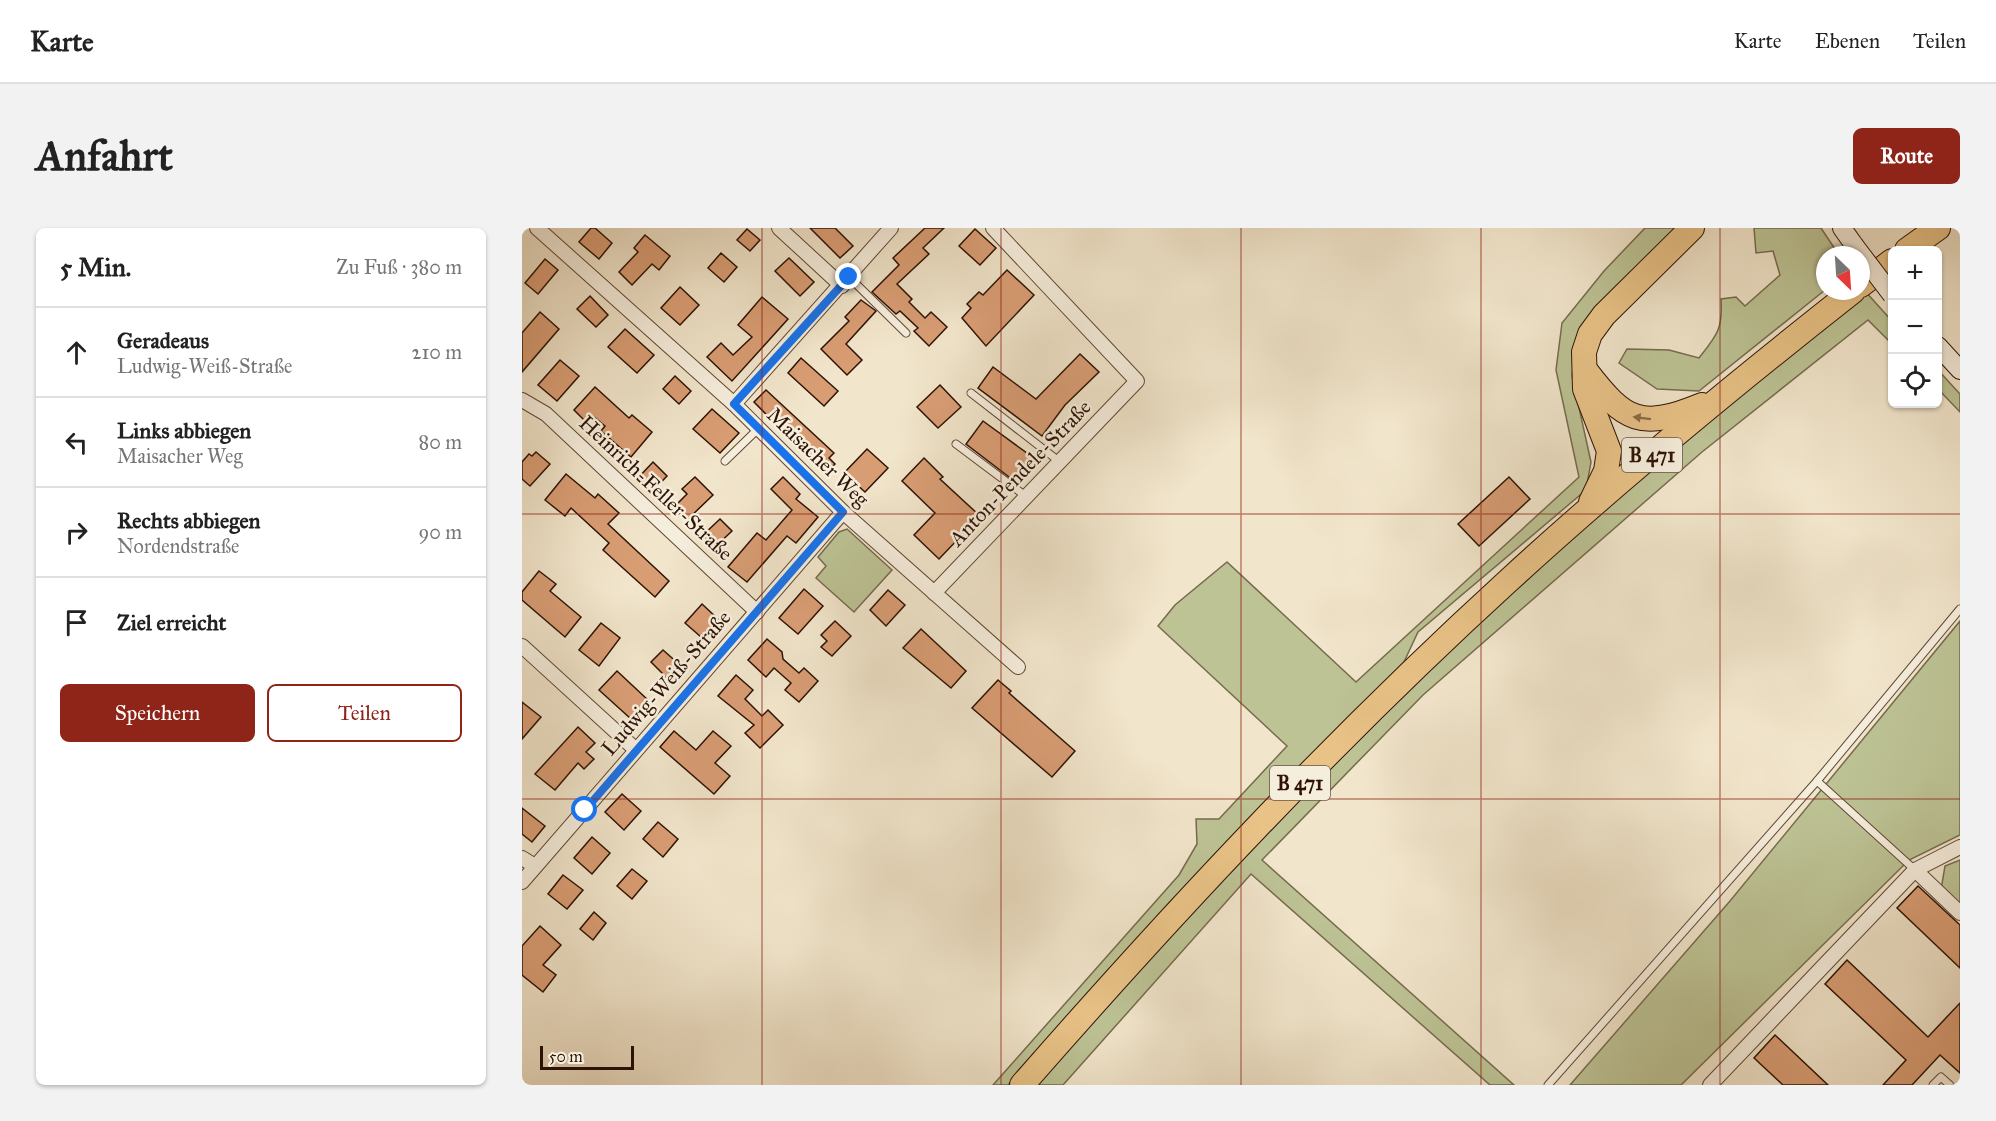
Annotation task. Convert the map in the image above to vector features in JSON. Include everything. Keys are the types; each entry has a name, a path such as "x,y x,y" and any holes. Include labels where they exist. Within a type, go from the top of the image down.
{"highway":[{"path":"1586,512 1606,471 1609,452 1585,389 1584,352 1590,334 1604,315 1692,228"},
{"path":"1913,246 1938,228"},
{"path":"1870,278 1888,265"},
{"name":"B 471","path":"1022,1085 1177,910 1351,730 1464,622 1586,512 1718,398 1842,300"},
{"path":"1583,366 1615,406 1635,418 1660,419 1718,398"}],"street":[{"name":"Maisacher Weg","path":"537,228 734,404 843,512 1018,667"},
{"path":"779,228 845,281"},
{"path":"734,404 891,228"},
{"name":"Anton-Pendele-Straße","path":"934,593 1137,381 993,228"},
{"path":"1842,228 1888,289"},
{"path":"1942,350 1960,370"},
{"name":"Heinrich-Feller-Straße","path":"522,400 546,414 756,612"},
{"name":"Ludwig-Weiß-Straße","path":"522,882 635,748 843,512"},
{"path":"522,646 635,748"},
{"path":"1710,1085 1916,870 1960,847"},
{"path":"522,858 535,866"},
{"path":"1916,870 1960,913"}],"lane":[{"path":"845,281 906,333"},
{"path":"970,393 1060,462"},
{"path":"725,461 758,429"},
{"path":"956,444 1027,497"},
{"path":"1548,1085 1817,781 1960,609"},
{"path":"1817,781 1916,870"},
{"path":"1933,1085 1941,1077 1950,1085"}],"green space":[{"path":"1645,228 1676,228 1576,344 1572,376 1591,462 1586,490 1418,632 1403,664 1169,903 1008,1085 993,1085 1179,875 1197,844 1196,819 1219,819 1287,746 1158,626 1175,605 1227,562 1356,682 1579,477 1556,370 1562,323 1604,271"},
{"path":"1754,228 1821,228 1833,246 1816,246 1816,297 1699,391 1657,389 1619,363 1627,349 1669,350 1699,358 1720,325 1721,299 1736,297 1745,306 1780,275 1773,251 1756,253"},
{"path":"1870,297 1888,317 1888,340 1868,320 1702,452 1423,695 1262,860 1514,1085 1490,1085 1251,874 1063,1085 1032,1085 1173,929 1367,725 1470,625 1636,478 1852,300 1870,300"},
{"path":"1942,374 1960,394 1960,412 1942,393"},
{"path":"847,529 892,570 854,612 816,578 826,566 818,557 839,532"},
{"path":"1960,621 1960,835 1909,860 1681,1085 1570,1085 1730,901"},
{"path":"1960,860 1960,909 1941,890 1945,866"}],"building":[{"path":"591,228 595,228 612,243 599,259 579,242"},
{"path":"810,228 835,228 853,246 840,258"},
{"path":"925,228 944,228 923,248 929,254 897,284 912,299 909,302 925,318 931,312 947,327 929,346 914,331 918,328 900,311 896,314 872,292 899,265 893,258"},
{"path":"747,229 760,240 750,251 737,240"},
{"path":"975,229 996,248 980,265 959,246"},
{"path":"645,235 670,256 659,270 652,264 632,285 619,272 638,252 634,248"},
{"path":"721,253 737,267 724,282 708,268"},
{"path":"789,258 814,282 800,296 775,271"},
{"path":"545,259 558,270 538,294 525,283"},
{"path":"1007,270 1034,295 986,346 962,318 971,308 967,304 979,292 983,295"},
{"path":"680,287 699,305 680,325 661,308"},
{"path":"590,296 608,315 596,327 577,309"},
{"path":"762,297 788,319 732,381 707,357 721,343 733,355 752,337 738,325"},
{"path":"861,300 876,311 846,344 862,360 847,375 821,349 849,321 845,317"},
{"path":"540,312 559,329 522,372 522,333"},
{"path":"625,329 654,355 637,373 608,347"},
{"path":"1080,354 1099,372 1065,405 1042,436 978,388 993,367 1036,399"},
{"path":"801,358 838,391 824,406 788,373"},
{"path":"560,360 579,376 557,401 538,385"},
{"path":"675,376 691,391 679,404 663,389"},
{"path":"940,385 961,407 938,428 917,407"},
{"path":"595,387 629,418 632,415 652,432 631,457 601,431 605,426 593,416 587,423 574,410"},
{"path":"766,390 834,453 829,458 835,464 825,474 754,402"},
{"path":"712,409 739,433 720,453 693,429"},
{"path":"983,421 1031,456 1013,480 966,444"},
{"path":"867,449 888,468 865,492 844,473"},
{"path":"536,452 550,464 530,486 522,479 522,462 529,454 532,456"},
{"path":"924,458 943,477 940,479 980,516 939,559 914,535 935,513 902,481"},
{"path":"653,462 667,476 651,493 637,479"},
{"path":"566,474 595,498 598,494 619,513 608,524 669,581 655,597 603,550 609,543 571,508 565,516 545,500"},
{"path":"695,477 713,495 687,520 674,507 687,494 682,489"},
{"path":"783,477 800,494 796,499 818,517 796,543 787,536 747,582 728,567 757,533 766,540 792,510 771,489"},
{"path":"1509,477 1530,499 1479,546 1458,524"},
{"path":"720,519 732,531 715,547 703,535"},
{"path":"539,571 556,584 550,591 581,617 565,637 522,600 522,592"},
{"path":"804,589 823,606 798,634 779,618"},
{"path":"888,590 905,605 886,626 870,610"},
{"path":"702,604 718,619 701,637 685,623"},
{"path":"835,621 851,636 832,656 821,647 827,641 821,635"},
{"path":"601,623 620,638 599,666 579,650"},
{"path":"921,629 966,671 951,688 903,648"},
{"path":"767,639 782,652 783,659 799,673 804,668 818,681 799,702 785,690 791,683 774,668 766,677 748,660"},
{"path":"663,650 680,665 667,678 651,662"},
{"path":"617,671 648,700 631,719 599,690"},
{"path":"736,675 753,690 745,699 762,716 768,710 783,725 760,748 745,733 754,725 718,696"},
{"path":"998,680 1011,691 1009,693 1075,751 1052,777 972,708"},
{"path":"522,702 541,717 522,739"},
{"path":"578,727 595,743 586,752 594,759 584,769 578,763 555,790 535,774"},
{"path":"674,731 696,750 713,731 731,746 715,763 730,776 714,794 660,747"},
{"path":"622,794 641,811 624,830 605,812"},
{"path":"522,808 545,826 532,842 522,834"},
{"path":"658,822 678,839 663,857 643,839"},
{"path":"592,837 610,853 592,874 574,858"},
{"path":"632,869 647,881 632,899 617,886"},
{"path":"563,875 583,890 567,909 548,894"},
{"path":"1918,886 1960,925 1960,968 1897,908"},
{"path":"594,912 606,923 593,940 580,929"},
{"path":"540,926 561,945 543,965 556,975 543,992 522,975 522,946"},
{"path":"1847,960 1928,1037 1960,1003 1960,1073 1940,1055 1912,1085 1883,1085 1906,1060 1825,984"},
{"path":"1775,1035 1828,1085 1783,1085 1754,1058"}],"route":[{"path":"585,810 635,748 843,512 734,404 849,277"}]}
